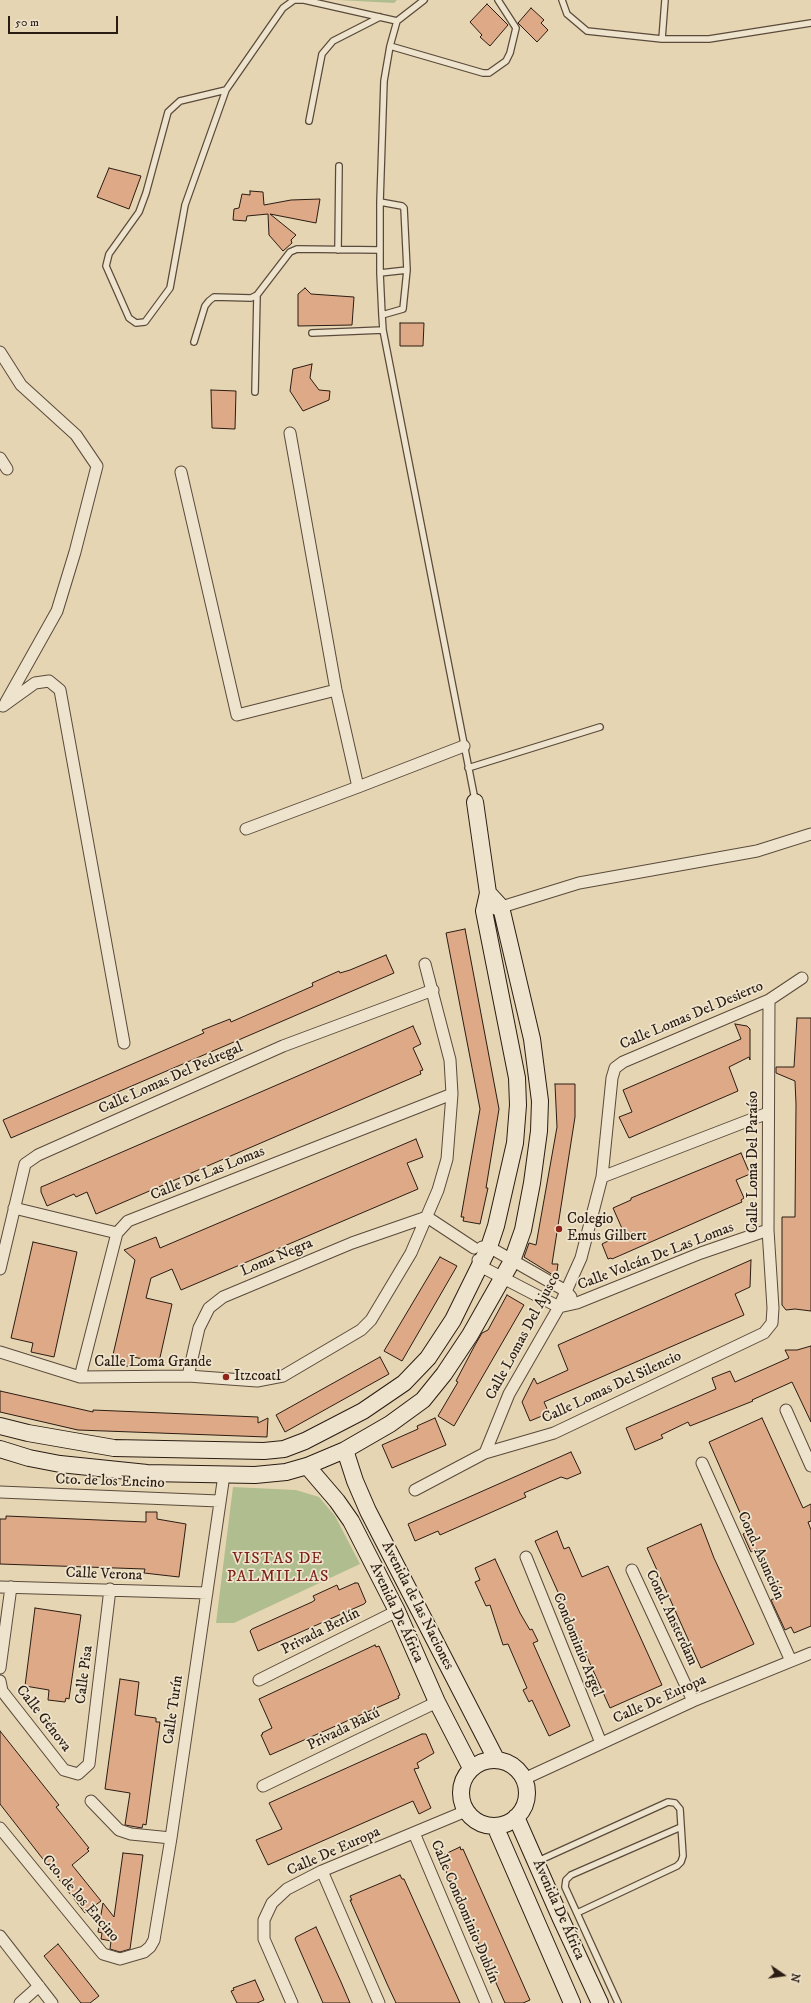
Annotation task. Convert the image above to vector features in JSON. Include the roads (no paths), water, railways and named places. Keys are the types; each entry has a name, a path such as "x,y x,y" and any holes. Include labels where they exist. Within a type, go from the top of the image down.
{"street":[{"path":"0,352 21,385 76,435 97,466 75,552 57,611 2,710"},
{"path":"290,433 336,690 358,787"},
{"path":"0,458 7,469"},
{"path":"181,472 237,715 336,690"},
{"path":"2,710 34,683 49,681 60,690 124,1043"},
{"path":"246,829 464,746"},
{"path":"0,1426 28,1433 114,1448 264,1451 284,1449 305,1441 363,1411 404,1383 432,1352 453,1320 480,1266 482,1247 496,1226 514,1150 518,1105 517,1078 484,911 488,892 475,802"},
{"path":"484,911 579,883 757,851 811,834"},
{"path":"0,1449 29,1458 86,1467 147,1473 255,1475 286,1472 307,1466 345,1450 390,1424 423,1400 444,1374 461,1348 503,1280 512,1261 522,1230 532,1183 539,1131 540,1101 532,1039 501,907 488,892"},
{"name":"Calle Loma Grande","path":"0,1352 80,1377 188,1376 257,1381 283,1376 361,1330 371,1320 388,1294 411,1253 438,1190 447,1159 452,1094 450,1060 425,964"},
{"name":"Calle Lomas Del Desierto","path":"615,1068 622,1062 769,1000 802,978"},
{"name":"Calle Lomas Del Pedregal","path":"0,1269 25,1164 38,1155 283,1046 433,990"},
{"name":"Calle Loma Del Paraíso","path":"769,1000 768,1230 773,1308 772,1323"},
{"name":"Calle Lomas Del Ajusco","path":"484,1453 509,1394 559,1307 581,1258 602,1177 612,1078 615,1068"},
{"name":"Calle De Las Lomas","path":"117,1233 128,1221 452,1094"},
{"path":"602,1177 768,1113"},
{"path":"14,1208 117,1233 80,1377"},
{"name":"Calle Volcán De Las Lomas","path":"427,1217 482,1247 512,1261 566,1292 577,1303"},
{"name":"Loma Negra","path":"188,1376 199,1328 209,1308 223,1297 352,1243 427,1217"},
{"name":"Calle Volcán De Las Lomas","path":"559,1307 577,1303 701,1253 768,1230"},
{"path":"480,1266 503,1280 559,1307"},
{"name":"Calle Lomas Del Silencio","path":"415,1490 484,1453 554,1433 764,1333 772,1323"},
{"path":"786,1410 811,1466"},
{"name":"Avenida de las Naciones","path":"345,1450 355,1481 368,1511 496,1759"},
{"name":"Cond. Asunción","path":"702,1463 791,1661"},
{"name":"Avenida De África","path":"307,1466 337,1501 350,1521 397,1611 437,1702 471,1768"},
{"name":"Calle Turín","path":"150,1948 154,1940 171,1838 224,1474"},
{"name":"Cto. de los Encino","path":"0,1492 219,1501"},
{"name":"Condominio Argel","path":"526,1557 600,1743"},
{"name":"Cond. Ansterdam","path":"632,1570 693,1701"},
{"name":"Calle Verona","path":"0,1587 207,1593"},
{"path":"0,1668 12,1587"},
{"name":"Calle Pisa","path":"89,1764 110,1589"},
{"name":"Privada Berlín","path":"259,1680 397,1611"},
{"name":"Calle De Europa","path":"524,1779 693,1701 811,1653"},
{"name":"Calle Génova","path":"0,1681 2,1692 64,1770 78,1774 89,1764"},
{"name":"Privada Bakú","path":"264,1786 437,1702"},
{"path":"496,1759 507,1762 517,1769 524,1779 527,1789 526,1799 523,1809 516,1817 506,1823 495,1826 484,1825 466,1812 460,1797 462,1781 471,1768 482,1761 496,1759"},
{"path":"91,1801 119,1830 131,1834 171,1838"},
{"name":"Calle De Europa","path":"292,2003 264,1939 264,1920 272,1903 287,1889 322,1871 466,1812"},
{"name":"Avenida De África","path":"516,1817 600,2003"},
{"name":"Avenida De África","path":"495,1826 572,2003"},
{"name":"Cto. de los Encino","path":"0,1828 103,1954 120,1959 144,1952 150,1948"},
{"name":"Calle Condominio Dublín","path":"414,1833 486,2003"},
{"path":"322,1871 379,2003"},
{"path":"0,1936 52,2003"},
{"path":"20,2003 39,1986"}],"lane":[{"path":"226,90 180,101 168,112 146,193 138,212 108,254 106,266 129,318 136,323 145,322 170,288 185,205 226,90 283,8 294,0 304,0 397,21"},
{"path":"424,0 397,21 390,46 384,81 380,202 380,273 382,315 383,330 475,802"},
{"path":"390,46 483,73 489,73 506,61 510,53 516,28 498,0"},
{"path":"562,0 567,14 587,31 662,39 709,40 811,23"},
{"path":"662,39 665,0"},
{"path":"309,121 322,54 333,41 380,17"},
{"path":"338,250 339,166"},
{"path":"380,202 402,206 404,208 407,270 403,309 382,315"},
{"path":"194,342 205,306 209,300 214,297 252,298 257,295 290,252 297,249 380,250"},
{"path":"380,273 407,270"},
{"path":"255,392 257,295"},
{"path":"312,333 383,330"},
{"path":"468,768 600,727"},
{"path":"536,1862 668,1802 675,1803 680,1809 683,1856 681,1862 676,1866 577,1913"},
{"path":"618,2003 565,1887 566,1880 571,1875 681,1827"}],"place":[{"name":"Colegio Emus Gilbert","path":"559,1229"},
{"name":"Itzcoatl","path":"226,1377"}],"district":[{"name":"VISTAS DE PALMILLAS","path":"278,1569"}]}
